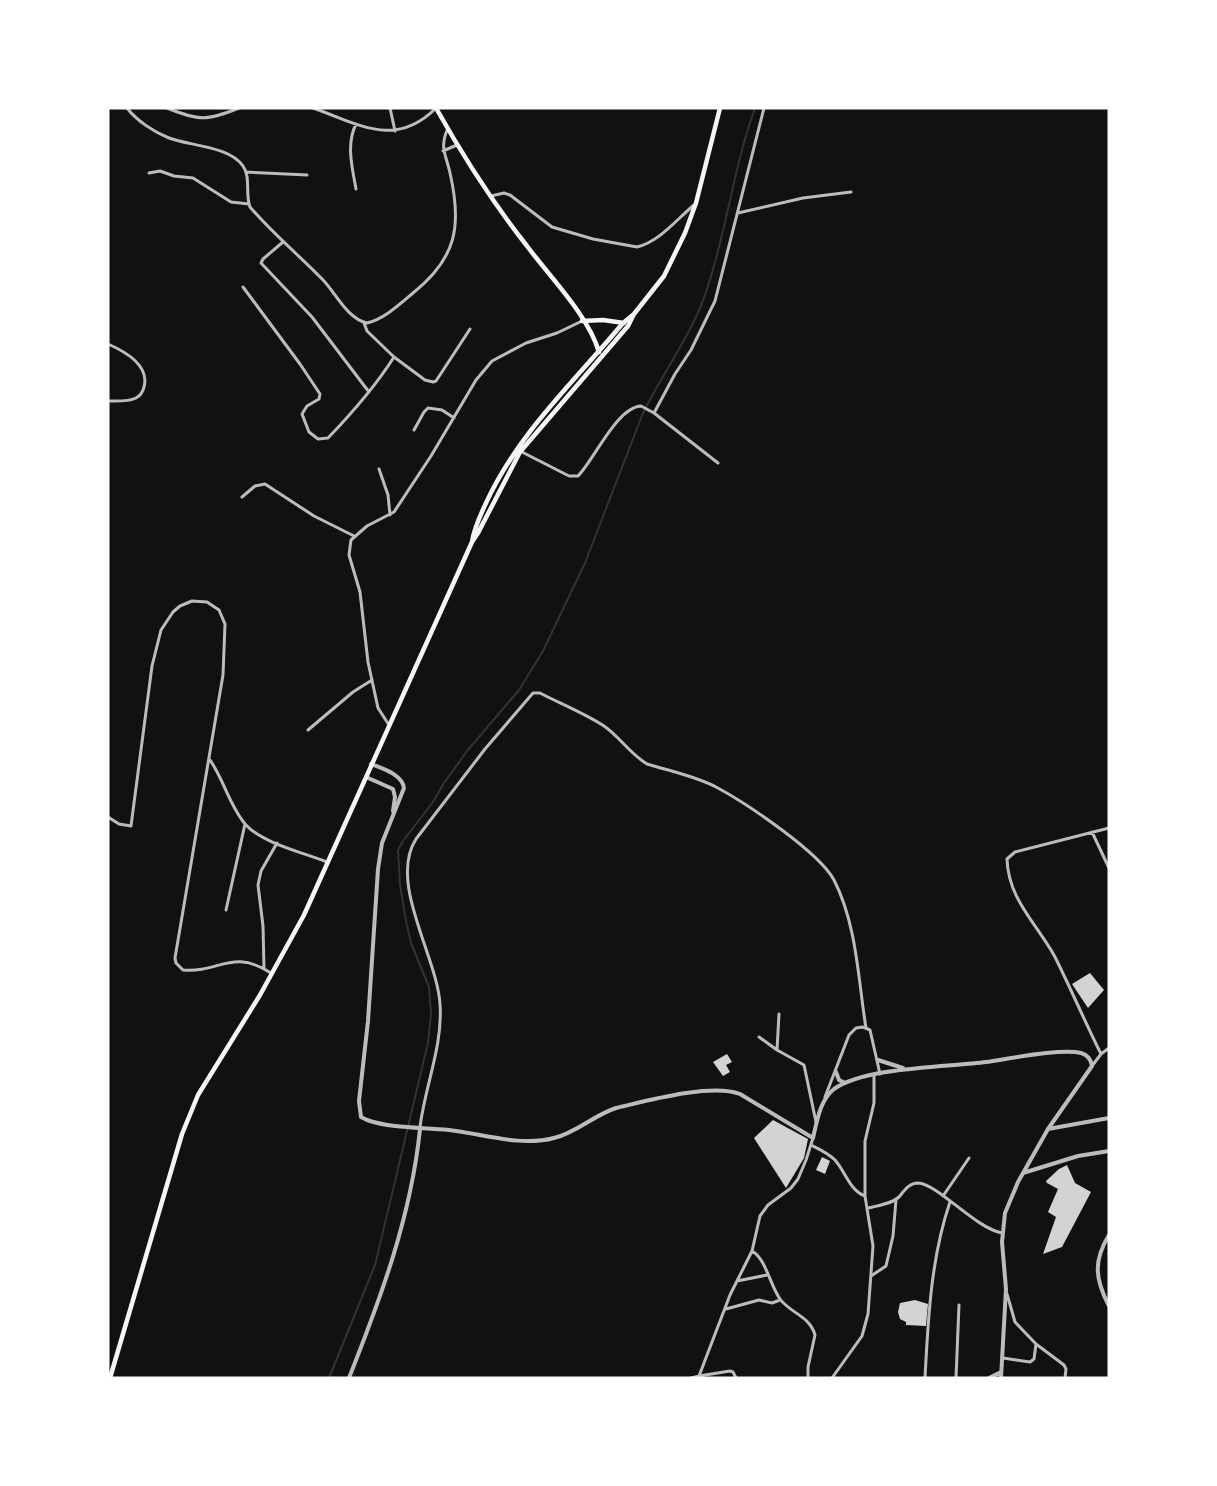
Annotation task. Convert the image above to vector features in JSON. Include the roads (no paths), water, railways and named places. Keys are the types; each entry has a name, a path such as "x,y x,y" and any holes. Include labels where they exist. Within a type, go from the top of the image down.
{"main road":[{"path":"436,108 457,145 491,196 565,294 593,337 598,352"},
{"path":"472,542 474,530 492,491 518,450 626,324 668,270 696,203 720,108"},
{"path":"582,321 603,320 626,324"},
{"path":"587,370 598,352 626,324"},
{"path":"110,1378 189,1114 198,1095 273,974 304,915 472,542 518,450"},
{"path":"492,491 498,494"}],"street":[{"path":"127,108 142,122 162,135 216,150 238,161 246,172 249,204 283,242 325,282 353,315 364,323 367,331 394,357 425,380 436,381 470,329"},
{"path":"167,108 200,119 215,117 239,108"},
{"path":"315,108 371,129 395,131 418,124 436,108"},
{"path":"390,108 395,131"},
{"path":"653,412 711,311 719,288 764,108"},
{"path":"356,124 350,135 356,189"},
{"path":"364,323 373,322 431,278 451,245 457,215 450,170 443,151 447,128"},
{"path":"443,151 457,145"},
{"path":"149,173 160,171 174,176 193,178 231,202 249,204"},
{"path":"246,172 307,175"},
{"path":"738,213 802,198 851,192"},
{"path":"491,196 504,193 510,195 552,227 593,239 637,247 644,246 658,237 696,203"},
{"path":"283,242 261,263 312,316 369,392"},
{"path":"243,287 320,394 319,399 307,406 302,414 313,437 322,440 328,438 375,387 394,357"},
{"path":"389,725 378,708 372,680 364,639 360,592 349,555 350,543 354,536 367,525 390,515 403,499 476,380 492,362 526,343 557,333 582,321"},
{"path":"108,344 132,357 145,374 145,384 141,394 135,399 108,401"},
{"path":"518,450 569,476 578,476 606,435 632,408 641,406 653,412 718,463"},
{"path":"414,430 428,408 442,410 454,418"},
{"path":"380,469 390,515"},
{"path":"242,497 258,484 265,484 314,516 354,536"},
{"path":"108,817 119,824 131,826 152,666 161,630 180,606 192,601 213,605 222,615 226,633 223,675 175,950 176,963 183,970 189,970 240,960 264,968 273,974"},
{"path":"308,730 353,692 372,680"},
{"path":"349,1378 399,1241 412,1183 422,1109 439,1032 440,1005 434,974 413,908 408,876 408,855 416,839 485,749 533,693 540,693 594,720 606,728 638,759 647,764 715,787 769,821 821,862 834,881 845,911 857,959 866,1028 871,1033 880,1074"},
{"path":"210,759 245,824 258,835 329,862"},
{"path":"371,764 394,774 403,781 403,796 382,843 378,869 368,1021 359,1107 363,1119 398,1127 542,1141 561,1137 606,1111 616,1108 682,1094 728,1090 740,1094 813,1138"},
{"path":"365,777 393,789 395,797 393,817"},
{"path":"226,910 245,824"},
{"path":"1101,1054 1053,954 1029,920 1016,895 1007,865 1009,856 1015,852 1109,828"},
{"path":"1092,832 1109,867"},
{"path":"264,968 263,926 258,885 261,871 277,843"},
{"path":"777,1050 779,1014"},
{"path":"699,1376 737,1281 752,1251 760,1216 768,1205 791,1188 806,1160 825,1097 851,1032 856,1028 866,1028"},
{"path":"759,1037 804,1065 817,1124"},
{"path":"1001,1378 1006,1289 1002,1233 1010,1199 1047,1129 1101,1054 1109,1048"},
{"path":"825,1097 845,1083 906,1069 1072,1052 1085,1055 1091,1061 1092,1066"},
{"path":"878,1060 884,1064 906,1069"},
{"path":"836,1071 839,1080 845,1083"},
{"path":"832,1378 862,1336 868,1314 873,1246 865,1196 865,1141 874,1103 874,1075"},
{"path":"1047,1129 1109,1118"},
{"path":"811,1145 831,1156 856,1190 865,1196"},
{"path":"1023,1173 1078,1156 1109,1151"},
{"path":"943,1196 969,1158"},
{"path":"868,1208 897,1199 910,1185 918,1183 943,1196 987,1227 1002,1233"},
{"path":"872,1276 886,1266 893,1236 897,1199"},
{"path":"925,1378 941,1227 950,1202"},
{"path":"1109,1235 1099,1250 1097,1263 1102,1293 1109,1306"},
{"path":"752,1251 761,1258 780,1300 805,1318 813,1330 815,1335 808,1378"},
{"path":"737,1281 767,1275"},
{"path":"1006,1289 1015,1322 1036,1344 1064,1365 1065,1378"},
{"path":"726,1309 762,1299 772,1303 780,1300"},
{"path":"956,1378 959,1305"},
{"path":"1003,1358 1030,1362 1034,1359 1036,1344"},
{"path":"691,1378 730,1371 736,1378"},
{"path":"989,1378 1002,1372"}],"waterway":[{"path":"329,1378 375,1265 428,1043 431,1014 429,987 411,943 406,921 400,885 398,850 467,751 519,690 543,651 585,563 643,413 687,335 702,303 715,264 741,152 755,108"}]}
